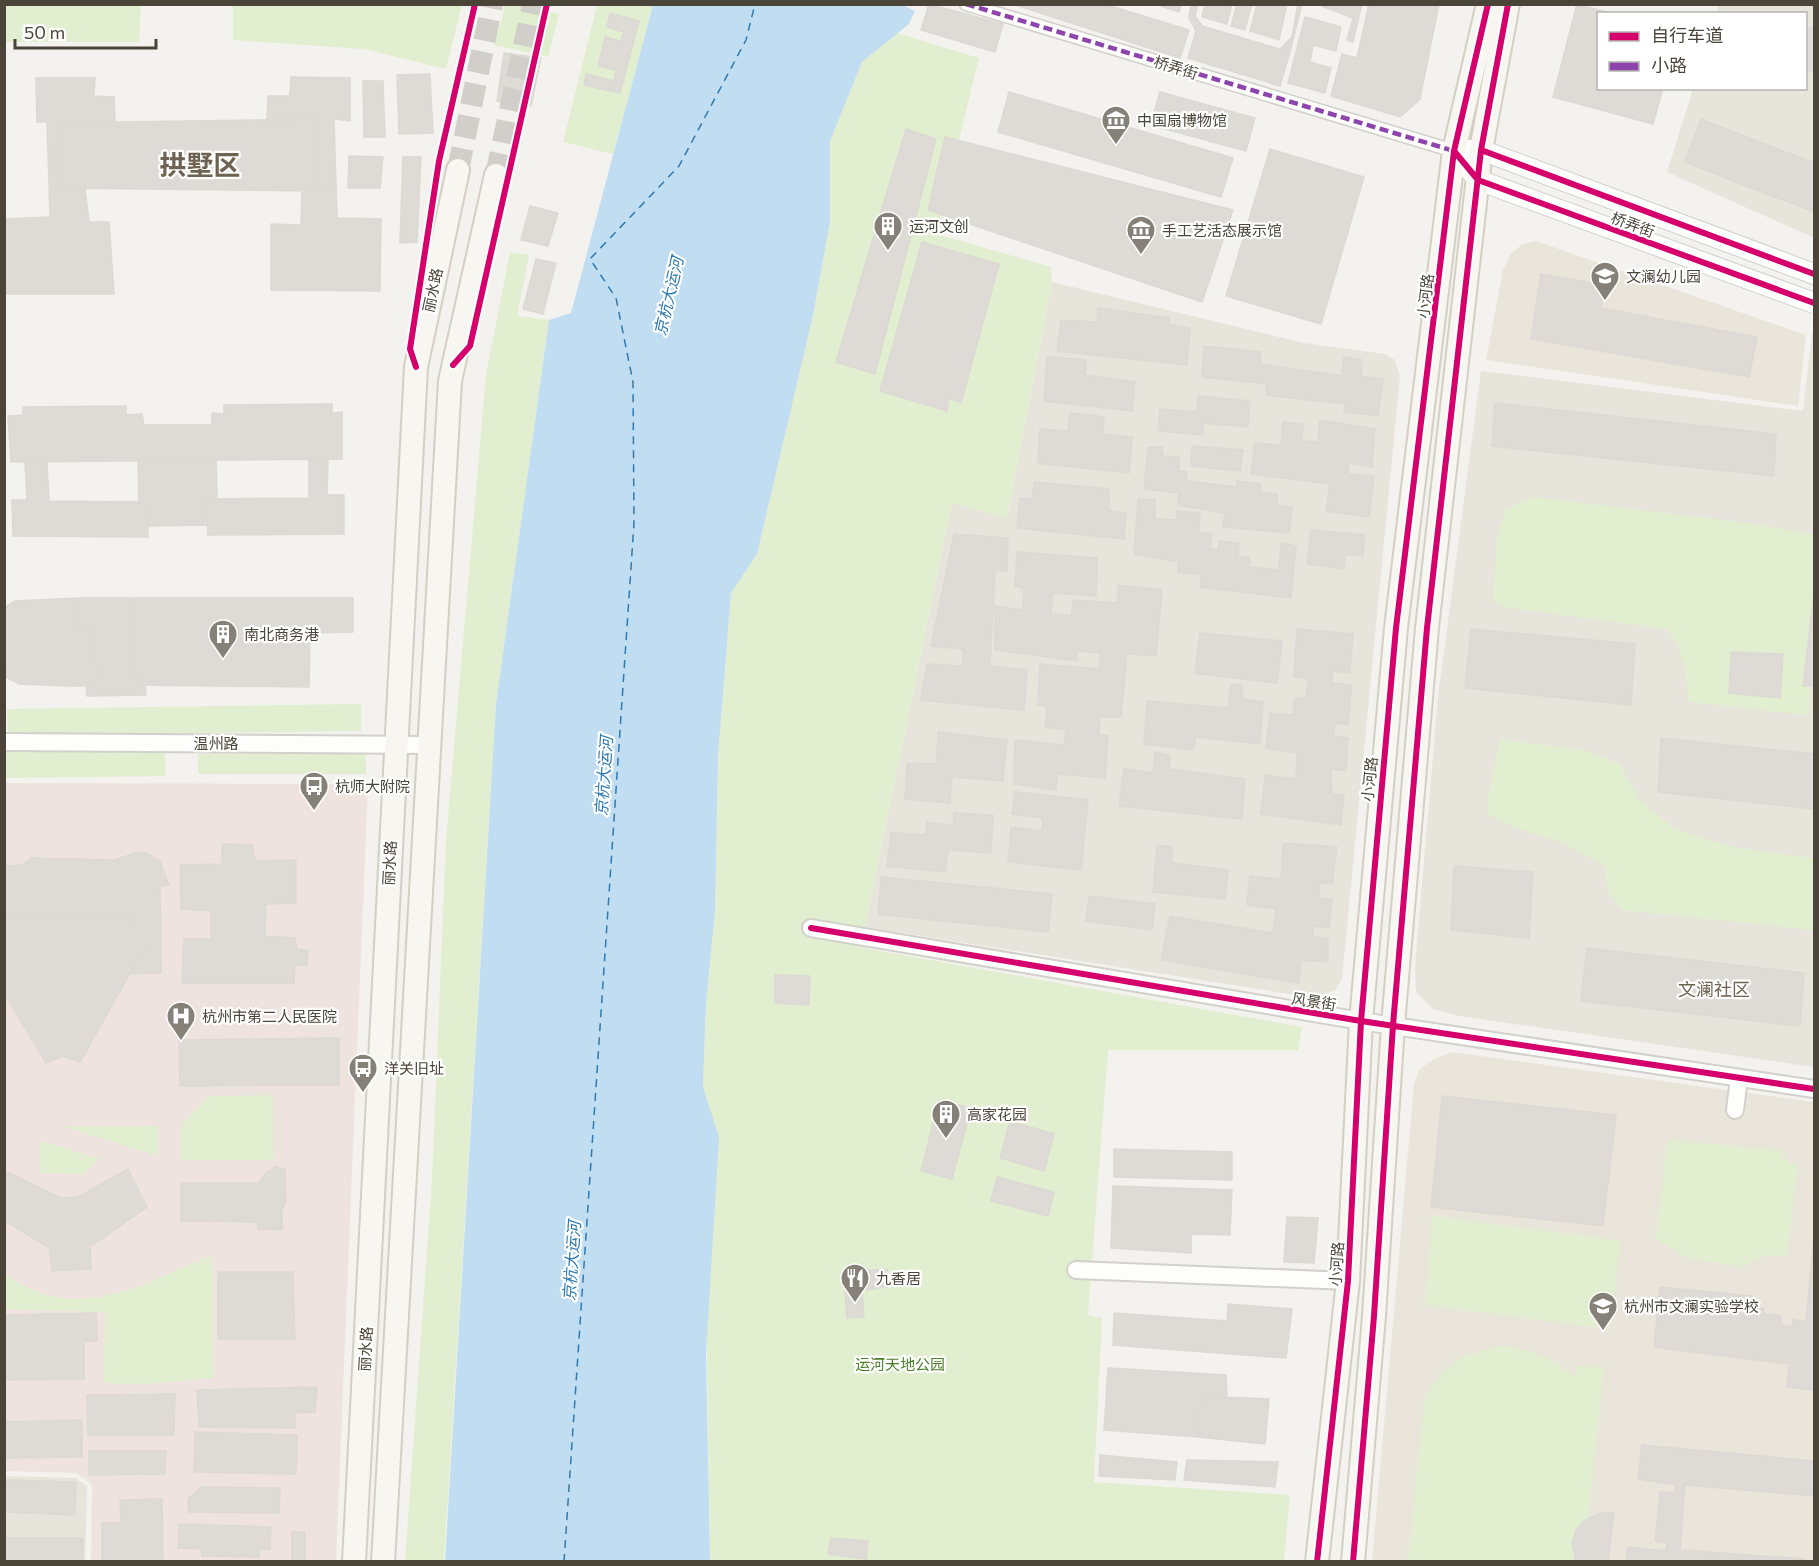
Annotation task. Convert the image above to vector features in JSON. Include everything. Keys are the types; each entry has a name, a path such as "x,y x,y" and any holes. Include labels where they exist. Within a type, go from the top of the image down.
{"main road":[{"name":"小河路","path":"1317,1562 1347,1281 1361,1020 1396,628 1454,150 1488,4"},
{"path":"1353,1562 1374,1316 1393,1026 1427,628 1481,150 1508,4"},
{"name":"丽水路","path":"354,1562 416,367 458,170"},
{"name":"丽水路","path":"383,1562 450,381 496,175"}],"street":[{"name":"桥弄街","path":"966,4 1454,150 1481,150 1815,274"},
{"path":"1454,150 1478,180"},
{"name":"桥弄街","path":"1478,180 1815,303"},
{"name":"温州路","path":"4,742 429,745"},
{"name":"风景街","path":"811,928 1393,1026 1815,1089"},
{"path":"1735,1110 1739,1078"},
{"path":"1076,1270 1347,1281"}],"shaded area":[{"path":"1719,5 1814,5 1814,238 1667,172 1693,90 1807,90 1807,12 1716,12"},
{"name":"文澜幼儿园","path":"1536,241 1806,335 1798,406 1486,360 1503,270 1510,255 1522,244"},
{"path":"1052,282 1304,343 1385,354 1395,360 1400,376 1342,979 1335,990 1315,998 865,927 952,502 1007,518"},
{"path":"1812,333 1814,334 1814,1067 1459,1016 1433,1009 1416,992 1415,966 1438,697 1481,371 1803,411"},
{"name":"杭州市第二人民医院","path":"5,783 368,784 336,1561 91,1561 92,1485 77,1473 5,1471"},
{"name":"杭州市文澜实验学校","path":"1452,1052 1814,1102 1814,1561 1372,1562 1414,1084 1419,1070 1432,1060"},
{"path":"5,1476 76,1478 87,1486 85,1561 5,1562"}],"green space":[{"path":"5,4 141,5 139,42 5,42"},
{"path":"233,4 462,5 446,69 364,49 233,40"},
{"path":"506,4 527,5 559,14 548,57 494,45"},
{"path":"597,5 653,5 613,154 563,142"},
{"name":"运河天地公园","path":"897,33 979,58 936,234 1051,267 1052,282 1007,518 952,503 865,927 858,947 1302,1027 1298,1050 1108,1050 1088,1315 1102,1318 1094,1482 1290,1495 1284,1561 710,1561 703,1087 706,1003 715,911 718,757 731,593 757,554 813,315 830,222 830,141 862,62"},
{"path":"510,252 529,255 517,316 549,320 496,704 444,1561 405,1562 432,1179 446,840 486,375"},
{"path":"1534,497 1756,524 1814,535 1814,633 1808,715 1688,702 1687,682 1681,654 1666,629 1504,607 1493,601 1497,537 1506,509"},
{"path":"361,704 361,731 8,735 7,709"},
{"path":"1500,739 1584,750 1620,764 1640,800 1674,829 1737,848 1814,858 1814,930 1622,910 1608,891 1604,866 1561,842 1513,827 1487,814 1490,786"},
{"path":"21,749 165,753 165,776 5,778 5,754"},
{"path":"366,753 366,774 198,774 198,754"},
{"path":"273,1095 274,1160 181,1160 181,1126 208,1096"},
{"path":"62,1126 158,1126 158,1156"},
{"path":"40,1140 99,1159 83,1174 40,1173"},
{"path":"1667,1140 1778,1150 1791,1164 1798,1164 1787,1256 1765,1255 1741,1267 1687,1258 1656,1239"},
{"path":"1432,1216 1621,1240 1610,1329 1425,1305"},
{"path":"212,1255 214,1378 149,1384 104,1383 105,1312 5,1309 5,1274 31,1289 57,1297 83,1299 134,1288"},
{"path":"1499,1346 1540,1355 1559,1364 1576,1377 1578,1365 1604,1367 1584,1561 1408,1562 1422,1418 1427,1393 1442,1373 1461,1357"}],"water":[{"name":"京杭大运河","path":"900,4 915,11 909,24 862,62 830,141 830,222 813,315 757,554 731,593 718,756 715,911 706,1003 703,1087 719,1137 706,1353 710,1561 445,1561 496,704 549,320 571,313 653,5"}],"building":[{"path":"929,4 1003,24 995,52 921,30"},
{"path":"1012,4 1104,4 1189,30 1180,58"},
{"path":"1155,4 1181,4 1179,12"},
{"path":"1191,4 1198,4 1195,16 1202,26 1290,52 1280,86 1188,58 1196,31 1189,18"},
{"path":"1205,4 1232,4 1227,24 1202,17"},
{"path":"1237,4 1252,4 1245,30 1231,26"},
{"path":"1257,4 1287,4 1279,40 1250,31"},
{"path":"1298,4 1302,4 1290,52 1280,49 1292,37"},
{"path":"1317,4 1362,4 1353,42 1347,40 1353,18"},
{"path":"1369,4 1439,4 1420,99 1400,117 1331,96 1342,54 1357,58"},
{"path":"1577,4 1607,12 1597,12 1597,90 1662,90 1653,124 1553,97"},
{"path":"610,13 639,21 620,93 584,85 586,74 614,81 616,70 598,66 605,37 621,41 624,32 607,27"},
{"path":"1305,17 1341,27 1336,51 1313,45 1310,62 1331,68 1325,93 1288,83"},
{"path":"1807,28 1814,28 1814,71 1807,70"},
{"path":"504,53 541,58 531,106 497,101"},
{"path":"430,74 433,133 399,134 397,75"},
{"path":"291,77 350,78 350,121 334,119 337,218 381,219 380,291 271,290 271,224 301,225 302,191 320,191 318,119 267,121 268,96 290,96"},
{"path":"36,78 95,78 94,96 114,97 115,122 58,123 62,188 85,189 89,222 109,222 114,294 4,294 5,219 50,217 47,122 37,122"},
{"path":"363,81 383,81 385,137 364,137"},
{"name":"中国扇博物馆","path":"1009,92 1233,158 1221,197 998,132"},
{"path":"1160,92 1255,118 1246,151 1150,125"},
{"path":"318,119 320,191 62,188 58,123"},
{"path":"1701,119 1814,163 1814,212 1685,162"},
{"name":"运河文创","path":"906,129 936,139 875,374 836,362"},
{"name":"手工艺活态展示馆","path":"945,137 1233,210 1202,302 928,210"},
{"path":"1270,149 1364,177 1321,324 1226,296"},
{"path":"349,156 383,157 380,188 348,188"},
{"path":"403,157 421,157 417,242 400,243"},
{"path":"530,206 558,213 548,246 521,240"},
{"path":"922,242 999,264 961,403 949,398 947,411 880,391"},
{"path":"536,259 556,263 543,314 523,309"},
{"path":"1541,274 1604,285 1601,308 1757,337 1749,377 1531,339"},
{"path":"1098,308 1169,318 1169,325 1190,328 1187,365 1057,351 1061,320 1097,322"},
{"path":"1204,346 1261,352 1260,364 1342,376 1344,357 1362,360 1361,376 1383,379 1378,416 1344,412 1345,404 1266,395 1267,384 1202,377"},
{"path":"1047,357 1086,360 1085,375 1135,382 1132,411 1044,401"},
{"path":"1198,396 1250,401 1248,427 1203,423 1203,435 1158,431 1160,409 1197,412"},
{"path":"1495,403 1776,434 1774,476 1492,446"},
{"path":"332,404 332,413 342,412 342,459 11,462 8,416 23,415 23,407 126,406 126,415 142,414 144,425 212,425 212,413 224,414 224,405"},
{"path":"1070,413 1104,417 1103,434 1132,437 1129,473 1038,463 1040,429 1068,431"},
{"path":"1320,420 1375,429 1372,467 1349,463 1348,474 1374,476 1369,517 1326,511 1330,484 1251,474 1255,443 1281,445 1283,422 1303,424 1302,441 1318,442"},
{"path":"1192,446 1243,450 1240,471 1191,466"},
{"path":"1148,447 1162,447 1163,456 1179,457 1179,471 1187,472 1186,481 1237,487 1237,481 1260,484 1260,492 1277,494 1277,506 1292,507 1289,533 1223,527 1225,513 1178,505 1179,493 1144,489"},
{"path":"328,459 327,495 344,495 344,534 208,535 207,499 309,498 309,460"},
{"path":"216,460 217,499 207,499 207,525 148,526 147,502 139,502 138,461"},
{"path":"25,462 47,462 49,501 147,502 148,537 13,536 12,500 27,500"},
{"path":"1034,482 1109,489 1109,511 1126,513 1124,539 1017,528 1020,498 1032,499"},
{"path":"1138,499 1155,500 1155,519 1176,520 1177,511 1200,513 1199,532 1212,534 1210,549 1218,550 1219,541 1239,543 1238,556 1250,558 1249,567 1279,570 1281,543 1296,546 1291,598 1200,587 1201,575 1178,572 1178,562 1134,554"},
{"path":"1311,530 1365,535 1363,556 1345,554 1344,569 1307,564"},
{"path":"954,534 1008,538 1007,571 995,570 990,666 1027,670 1024,710 920,700 927,664 963,666 963,649 931,646"},
{"path":"1017,552 1097,558 1096,596 1053,593 1051,613 1071,616 1073,600 1118,603 1118,585 1162,590 1156,656 1127,654 1121,717 1100,717 1099,735 1108,736 1105,778 1057,774 1056,790 1014,784 1015,740 1064,745 1066,730 1045,727 1047,707 1038,705 1040,664 1100,669 1100,653 1077,651 1077,661 995,650 995,606 1023,610 1024,589 1015,586"},
{"path":"1814,594 1814,686 1803,686"},
{"path":"77,598 77,626 89,626 90,659 99,667 97,680 86,686 68,686 19,684 6,677 4,608 15,601"},
{"path":"77,598 135,598 136,685 145,685 146,695 87,696 86,686 97,680 99,667 90,659 89,626 77,626"},
{"name":"南北商务港","path":"135,598 353,598 353,632 310,633 309,687 136,685"},
{"path":"1297,629 1353,634 1350,673 1333,671 1332,683 1352,685 1348,725 1335,723 1334,736 1348,738 1346,770 1331,770 1332,794 1344,795 1341,825 1261,814 1265,775 1296,779 1297,753 1266,748 1270,713 1293,715 1295,698 1306,699 1308,678 1294,677"},
{"path":"1471,629 1635,644 1631,705 1465,688"},
{"path":"1200,633 1282,641 1277,683 1195,673"},
{"path":"1731,652 1783,654 1780,698 1729,693"},
{"path":"1231,684 1242,685 1242,699 1263,702 1260,744 1196,737 1193,750 1144,744 1147,701 1228,708"},
{"path":"938,732 1007,740 1003,781 952,777 950,803 905,799 907,763 936,764"},
{"path":"1661,738 1814,754 1814,809 1658,792"},
{"path":"1155,752 1170,756 1169,769 1245,779 1242,819 1119,806 1124,768 1153,773"},
{"path":"1015,792 1088,800 1081,870 1008,862 1011,827 1042,831 1043,818 1012,814"},
{"path":"954,813 993,815 991,853 948,850 945,872 887,866 891,832 926,835 927,822 953,826"},
{"path":"1283,843 1337,847 1332,884 1320,883 1319,898 1332,900 1329,928 1312,926 1314,937 1328,939 1328,962 1301,960 1299,983 1161,960 1170,916 1273,933 1276,909 1247,905 1250,876 1281,879"},
{"path":"222,844 252,845 255,861 296,860 296,903 266,904 265,936 295,938 297,949 308,951 307,965 295,966 294,983 182,983 184,939 211,939 211,911 181,909 180,865 222,864"},
{"path":"1157,845 1172,847 1172,863 1228,870 1225,899 1153,892"},
{"path":"135,853 147,853 160,861 169,885 160,886 161,973 130,974 147,943 133,930 132,917 4,917 4,866 22,865 31,858 115,860"},
{"path":"1454,866 1533,872 1529,938 1451,930"},
{"path":"881,877 1052,894 1048,932 878,914"},
{"path":"1089,896 1155,904 1152,930 1086,921"},
{"path":"4,917 132,917 133,930 147,943 80,1062 63,1056 46,1063 4,993"},
{"path":"1587,948 1804,973 1800,1026 1581,1001"},
{"path":"775,975 810,976 809,1005 775,1003"},
{"path":"339,1038 339,1085 180,1086 179,1040"},
{"path":"1442,1096 1616,1115 1603,1226 1431,1207"},
{"name":"高家花园","path":"939,1100 971,1108 952,1179 921,1171"},
{"name":"高家花园","path":"1010,1121 1054,1134 1044,1171 1000,1158"},
{"path":"1114,1149 1232,1152 1232,1180 1114,1177"},
{"path":"275,1167 285,1169 286,1202 282,1209 282,1230 258,1229 258,1222 181,1221 181,1183 259,1183 265,1174"},
{"path":"128,1169 147,1207 90,1247 91,1269 52,1271 49,1248 4,1220 4,1176 7,1172 61,1198 78,1197"},
{"path":"997,1177 1054,1192 1048,1216 991,1201"},
{"path":"1113,1186 1232,1190 1230,1235 1191,1234 1191,1253 1111,1248"},
{"path":"1287,1217 1318,1218 1314,1263 1284,1262"},
{"path":"1814,1236 1814,1390 1787,1387 1789,1364 1654,1347 1660,1287 1752,1296 1754,1307 1764,1308 1763,1313 1781,1316 1781,1325 1792,1327 1793,1319 1806,1322"},
{"name":"九香居","path":"887,1269 890,1286 862,1291 864,1317 847,1318 844,1272"},
{"path":"218,1272 293,1272 295,1339 218,1339"},
{"path":"1228,1304 1292,1309 1286,1358 1113,1345 1114,1313 1227,1321"},
{"path":"96,1313 97,1341 84,1342 84,1379 4,1380 4,1315"},
{"path":"1108,1368 1226,1375 1227,1397 1201,1396 1198,1437 1104,1430"},
{"path":"317,1387 315,1412 295,1413 295,1428 199,1427 197,1390"},
{"path":"175,1394 174,1435 88,1435 87,1395"},
{"path":"1201,1396 1269,1399 1265,1444 1198,1437"},
{"path":"82,1420 82,1457 4,1458 4,1422"},
{"path":"195,1432 297,1435 296,1474 194,1472"},
{"path":"1642,1445 1814,1461 1814,1496 1685,1485 1680,1550 1805,1559 1805,1562 1626,1562 1628,1547 1666,1551 1667,1543 1655,1541 1660,1492 1675,1493 1675,1485 1638,1479"},
{"path":"89,1451 166,1451 165,1474 89,1475"},
{"path":"1100,1455 1177,1462 1175,1480 1099,1476"},
{"path":"1187,1460 1278,1462 1275,1487 1184,1480"},
{"path":"4,1480 76,1482 75,1515 4,1512"},
{"path":"201,1487 280,1488 279,1513 189,1512 188,1499"},
{"path":"162,1499 163,1562 102,1562 102,1523 121,1523 120,1500"},
{"path":"1614,1512 1608,1562 1576,1562 1572,1542 1577,1529 1585,1520 1598,1514"},
{"path":"179,1524 271,1527 270,1549 260,1549 259,1557 202,1556 201,1549 178,1548"},
{"path":"292,1532 305,1532 305,1562 292,1562"},
{"path":"4,1538 83,1538 83,1562 4,1562"},
{"path":"831,1538 868,1541 866,1559 828,1554"}],"ferry route":[{"path":"564,1562 634,523 633,382 616,298 590,259 679,166 746,40 755,4"}],"tunnel":[{"path":"458,170 492,4"},
{"path":"496,175 533,4"}],"marked path":[{"path":"966,4 1454,151"}],"cycle path":[{"path":"416,367 410,349 439,161 475,4"},
{"path":"453,365 470,346 547,4"},
{"path":"1317,1562 1348,1281 1361,1021 1396,628 1454,151 1488,4"},
{"path":"1353,1562 1374,1316 1393,1025 1427,628 1481,150 1508,4"},
{"path":"1481,150 1814,274"},
{"path":"1454,151 1478,180 1814,303"},
{"path":"811,928 1361,1021 1814,1089"}],"place":[{"name":"中国扇博物馆","path":"1116,146"},
{"name":"运河文创","path":"888,252"},
{"name":"手工艺活态展示馆","path":"1141,256"},
{"name":"文澜幼儿园","path":"1605,302"},
{"name":"南北商务港","path":"223,660"},
{"name":"杭师大附院","path":"314,812"},
{"name":"杭州市第二人民医院","path":"181,1042"},
{"name":"洋关旧址","path":"363,1094"},
{"name":"高家花园","path":"946,1140"},
{"name":"九香居","path":"855,1304"},
{"name":"杭州市文澜实验学校","path":"1603,1332"}],"district":[{"name":"拱墅区","path":"200,164"},
{"name":"文澜社区","path":"1714,989"}]}
